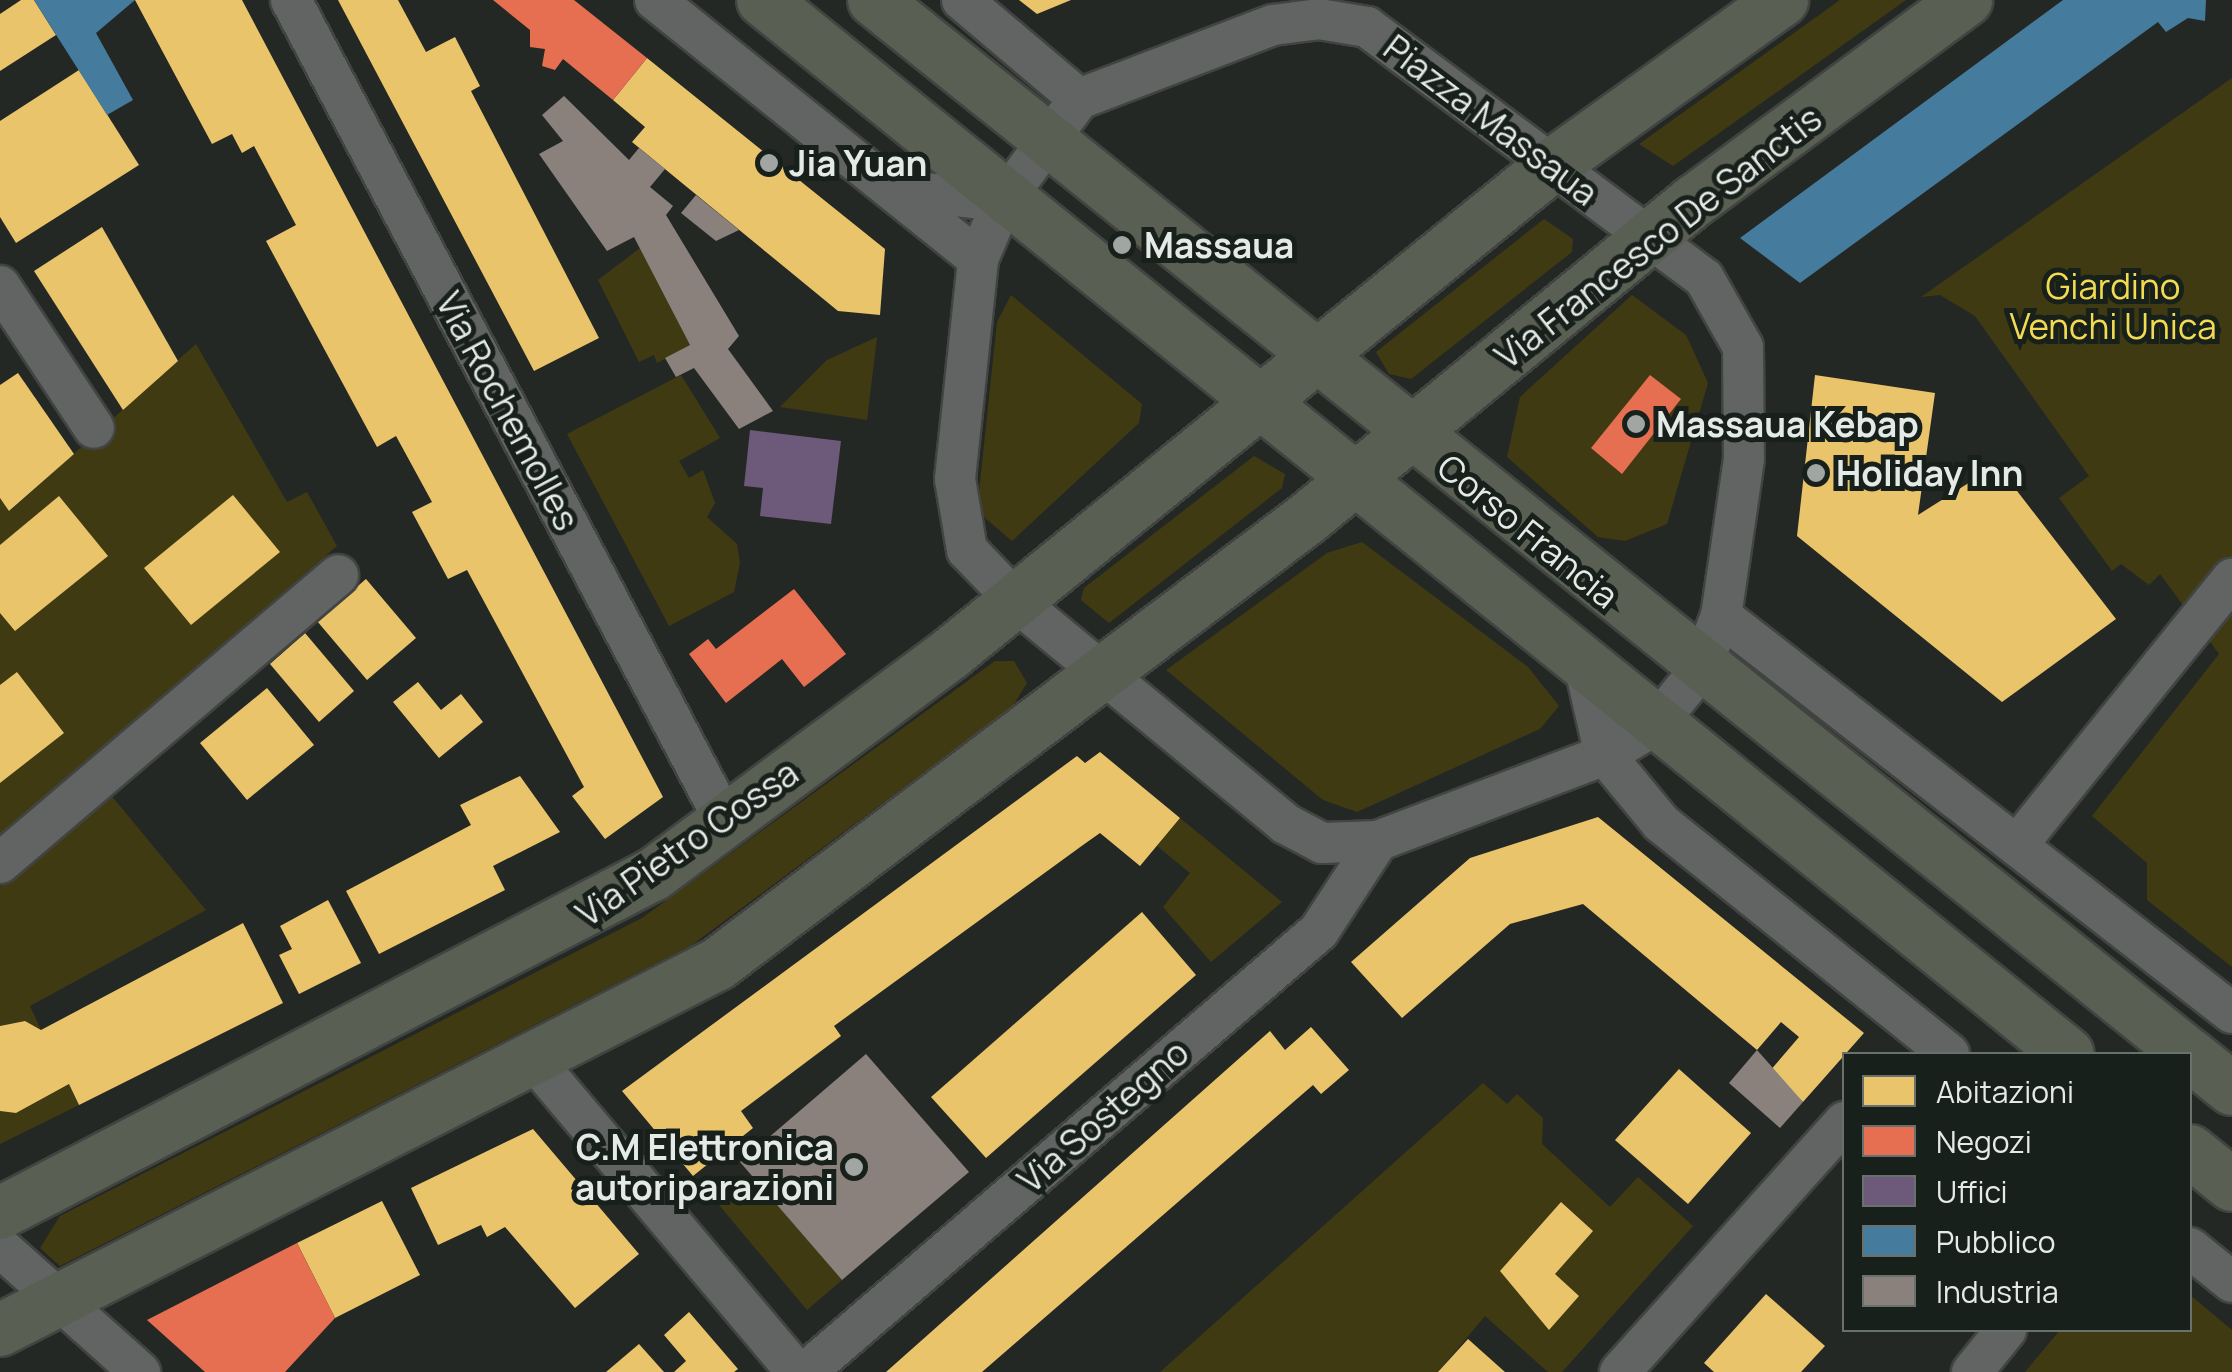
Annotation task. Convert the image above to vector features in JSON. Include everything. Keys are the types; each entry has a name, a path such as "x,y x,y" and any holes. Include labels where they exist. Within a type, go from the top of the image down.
{"main road":[{"name":"Corso Francia","path":"763,0 1003,201 1258,401 1655,725 2065,1052"},
{"name":"Corso Francia","path":"874,0 1700,670 2185,1052"},
{"path":"1258,401 1554,164 1782,0"},
{"name":"Via Francesco De Sanctis","path":"1353,480 1648,240 1966,0"},
{"name":"Via Pietro Cossa","path":"0,1213 582,918 725,821 1016,602 1258,401"},
{"path":"0,1330 718,964 1353,480"},
{"name":"Corso Francia","path":"2192,1057 2232,1089"},
{"path":"2192,1154 2232,1185"}],"street":[{"name":"Via Rochemolles","path":"291,0 725,821"},
{"path":"655,0 978,259"},
{"path":"962,0 1079,99"},
{"name":"Piazza Massaua","path":"1319,19 1367,27 1704,278 1744,347 1744,460 1721,616 1700,670 1655,725 1605,755 1378,841 1322,843 1286,824 1016,602 976,564 960,528 956,479 978,259 1003,201 1048,140 1079,99 1273,25 1319,19"},
{"path":"896,190 1003,201"},
{"path":"0,286 94,428"},
{"path":"0,864 338,575"},
{"path":"2018,844 2232,579"},
{"path":"1721,616 2232,1013"},
{"path":"1585,668 1605,755 1661,822 1926,1048"},
{"name":"Via Sostegno","path":"806,1372 1319,931 1378,841"},
{"path":"533,1059 797,1372"},
{"path":"1620,1372 1842,1124"},
{"path":"0,1247 140,1372"},
{"path":"2192,1250 2232,1282"},
{"path":"1972,1372 2004,1332"}],"green space":[{"path":"1840,0 1906,0 1673,166 1639,144"},
{"name":"Giardino Venchi Unica","path":"2232,78 2232,967 2147,900 2147,863 2092,816 2219,654 2160,574 2149,585 2121,564 2112,571 2059,498 2089,476 1975,316 1940,295 1921,297"},
{"path":"1544,219 1573,239 1572,252 1411,379 1389,374 1376,352"},
{"path":"640,248 690,345 657,363 654,355 639,362 598,280"},
{"path":"1011,295 1142,404 1139,423 1012,541 977,511 997,322"},
{"path":"1632,295 1686,335 1708,383 1667,524 1625,541 1598,537 1507,457 1520,397"},
{"path":"877,337 867,420 780,407 827,360"},
{"path":"196,344 287,502 307,492 337,546 0,835 0,498 10,511"},
{"path":"681,375 720,438 679,461 689,478 703,470 715,503 707,517 737,544 740,563 734,592 669,626 567,434"},
{"path":"1254,456 1285,474 1282,488 1109,623 1081,600 1084,588"},
{"path":"1362,542 1528,667 1559,706 1540,729 1357,812 1323,800 1166,670 1327,553"},
{"path":"995,661 1014,661 1027,683 1013,706 692,945 60,1266 40,1248 60,1216 642,918"},
{"path":"110,794 206,910 30,1006 41,1030 25,1021 0,1026 0,887"},
{"path":"1180,818 1282,902 1211,962 1163,907 1190,873 1157,846"},
{"path":"1483,1083 1507,1104 1517,1094 1543,1118 1542,1144 1610,1207 1638,1177 1693,1226 1562,1372 1548,1372 1485,1316 1438,1372 1160,1372"},
{"path":"69,1084 79,1105 0,1144 0,1111 16,1113"},
{"path":"754,1177 842,1280 807,1310 719,1205"},
{"path":"2192,1297 2232,1330 2232,1372 2025,1372 2058,1332 2192,1332"}],"building: Abitazioni":[{"path":"21,0 34,0 56,35 0,71 0,14"},
{"path":"135,0 242,0 663,797 605,839 572,796 584,787 467,570 448,579 412,512 432,502 396,436 377,447 266,241 296,225 254,146 242,153 232,134 212,144"},
{"path":"338,0 398,0 426,52 455,37 480,86 471,91 599,338 534,371"},
{"path":"1019,0 1071,0 1037,14"},
{"path":"647,58 885,249 880,315 838,311 632,142 645,127 613,100"},
{"path":"79,70 139,165 16,243 0,217 0,121"},
{"path":"102,227 178,361 123,410 34,271"},
{"path":"18,373 74,454 9,511 0,498 0,385"},
{"path":"1815,375 1935,393 1918,515 1997,465 2116,619 2002,702 1797,536"},
{"path":"233,495 280,552 191,625 144,568"},
{"path":"59,496 108,556 15,631 0,613 0,545"},
{"path":"366,579 416,638 367,680 317,621"},
{"path":"305,633 354,691 319,722 270,664"},
{"path":"17,672 64,733 0,783 0,685"},
{"path":"418,682 441,710 461,694 483,722 439,758 393,702"},
{"path":"267,688 314,745 247,800 200,743"},
{"path":"1100,752 1180,818 1140,866 1100,833 834,1026 841,1036 741,1111 753,1128 693,1176 622,1091 1077,756 1085,763"},
{"path":"520,776 560,832 493,866 505,890 379,954 346,891 471,825 460,805"},
{"path":"1598,817 1864,1033 1847,1052 1842,1052 1842,1058 1803,1102 1769,1072 1799,1037 1781,1022 1757,1050 1583,904 1510,924 1402,1018 1351,962 1470,858"},
{"path":"328,900 361,963 299,994 279,955 292,949 280,926"},
{"path":"1142,912 1196,975 986,1158 931,1097"},
{"path":"243,923 283,1003 79,1105 69,1084 16,1113 0,1111 0,1026 25,1021 41,1030"},
{"path":"1311,1027 1349,1070 1321,1094 1313,1085 982,1372 886,1372 1270,1031 1285,1050"},
{"path":"1679,1069 1751,1133 1688,1204 1615,1140"},
{"path":"533,1129 639,1254 575,1308 505,1227 487,1237 481,1225 438,1245 411,1188"},
{"path":"382,1201 420,1275 335,1318 297,1243"},
{"path":"1561,1202 1593,1231 1555,1274 1579,1296 1549,1330 1500,1271"},
{"path":"1766,1294 1825,1346 1801,1372 1714,1372 1704,1363"},
{"path":"689,1312 738,1369 674,1372 686,1361 664,1335"},
{"path":"1468,1339 1505,1372 1438,1372"},
{"path":"639,1344 664,1372 606,1372"}],"building: Negozi":[{"path":"493,0 574,0 647,58 613,100 563,59 555,70 542,66 545,49 530,47 530,30"},
{"name":"Massaua Kebap","path":"1650,375 1681,399 1622,474 1591,448"},
{"path":"794,589 846,654 804,687 782,659 726,703 689,654 708,639 716,649"},
{"path":"297,1243 335,1318 285,1372 205,1372 147,1320"}],"building: Uffici":[{"path":"750,430 841,441 831,524 760,516 763,488 744,486"}],"building: Pubblico":[{"path":"34,0 135,0 96,33 133,100 107,115"},
{"path":"2063,0 2206,0 2205,21 2188,18 2166,32 2158,22 1800,283 1740,238"}],"building: Industria":[{"path":"564,96 629,160 639,148 665,169 650,187 673,206 666,215 739,336 728,349 773,411 739,429 694,368 676,377 665,358 690,345 634,237 607,251 539,154 563,141 542,115"},
{"path":"696,195 739,230 716,241 681,213"},
{"path":"1757,1050 1803,1102 1780,1128 1729,1083"},
{"name":"C.M Elettronica autoriparazioni","path":"866,1054 969,1172 842,1280 740,1162"}],"place":[{"name":"Jia Yuan","path":"769,163"},
{"name":"Massaua","path":"1122,245"},
{"name":"Massaua Kebap","path":"1636,424"},
{"name":"Holiday Inn","path":"1816,473"},
{"name":"C.M Elettronica autoriparazioni","path":"854,1167"}]}
